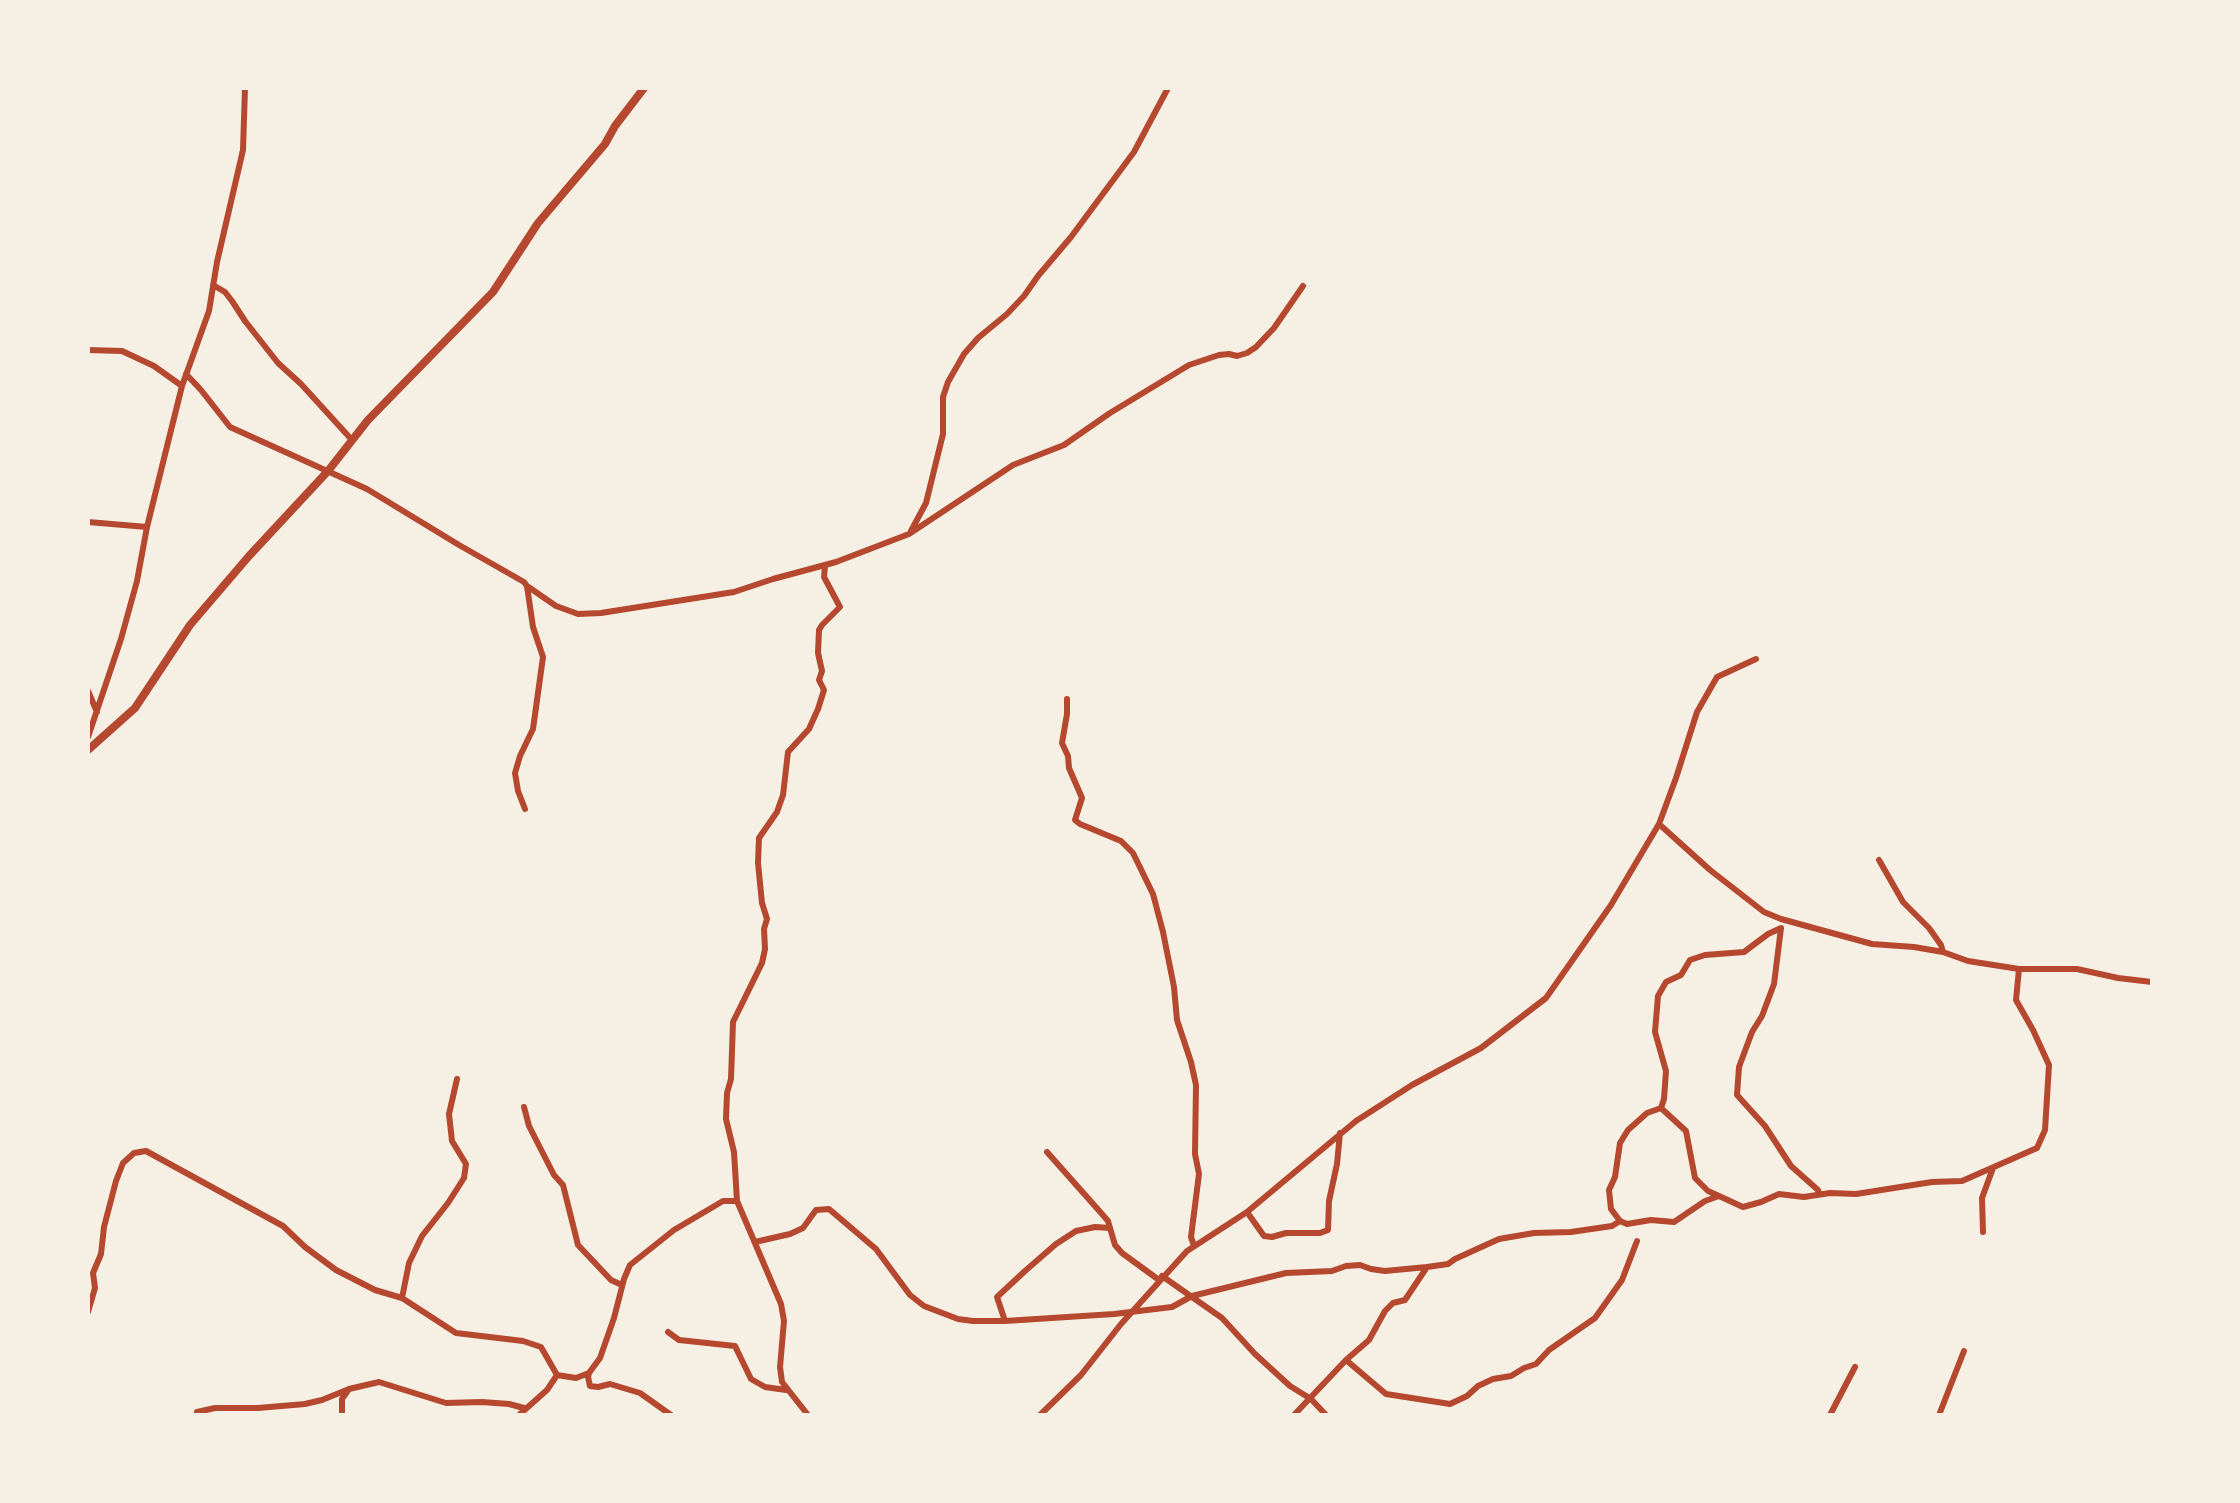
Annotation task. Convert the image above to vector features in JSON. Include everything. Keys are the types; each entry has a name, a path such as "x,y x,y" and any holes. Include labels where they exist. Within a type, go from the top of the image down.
{"street":[{"path":"88,750 135,708 190,625 249,556 328,471 412,373 493,292 538,223 605,144 644,88"},
{"path":"909,534 926,503 943,434 943,397 964,354 1024,296 1071,237 1134,152 1168,88"},
{"path":"88,737 137,581 182,386 209,311 243,150 244,89"},
{"path":"213,285 225,292 278,363 352,440"},
{"path":"186,374 230,427 367,489 524,582 565,610 578,614 601,613 734,592 825,566 909,534 1013,465 1064,445 1189,365 1219,355 1247,353 1274,328 1303,286"},
{"path":"88,350 122,351 154,366 182,386"},
{"path":"88,522 147,527"},
{"path":"808,1415 782,1382 780,1367 784,1321 777,1295 737,1201 734,1152 726,1119 733,1022 762,963 765,949 767,919 758,863 759,838 777,812 783,795 788,752 809,729 818,709 824,690 819,680 822,662 818,653 819,630 840,607 824,577 825,566"},
{"path":"525,809 515,773 533,729 543,657 533,627 527,586"},
{"path":"1040,1415 1081,1375 1161,1278 1194,1246 1247,1212 1340,1133 1396,1094 1481,1048 1546,998 1611,905 1659,824 1697,712 1717,677 1756,659"},
{"path":"88,691 97,712"},
{"path":"1067,699 1062,743 1082,798 1075,820 1121,841 1133,853 1153,894 1163,932 1177,1020 1196,1085 1195,1154 1199,1174 1191,1237 1194,1246"},
{"path":"1659,824 1710,870 1764,912 1781,919 1872,944 1943,952 1968,961 2019,969 2077,969 2152,982"},
{"path":"1879,860 1903,902 1929,928 1943,952"},
{"path":"1781,919 1774,984 1739,1067 1737,1095 1765,1126 1791,1166 1819,1194"},
{"path":"1661,1108 1666,1071 1655,1032 1658,996 1666,982 1681,975 1690,960 1705,955 1744,952 1781,928"},
{"path":"1661,1108 1686,1131 1695,1178 1708,1191 1743,1207 1779,1194 1804,1197 1856,1194 1932,1182 1962,1181 2037,1148 2045,1130 2049,1065 2016,1000 2019,969"},
{"path":"402,1298 409,1263 422,1236 464,1178 466,1164 452,1141 449,1114 457,1079"},
{"path":"524,1107 529,1126 554,1175 563,1185 578,1245 611,1280 622,1285"},
{"path":"1661,1108 1647,1113 1628,1130 1620,1143 1615,1177 1609,1190 1611,1209 1620,1221 1627,1224 1651,1220 1674,1222 1705,1201 1719,1196"},
{"path":"1247,1212 1264,1236 1328,1230 1329,1201 1340,1133"},
{"path":"88,1312 95,1288 93,1273 101,1254 104,1227 116,1181 123,1163 134,1153 146,1151 283,1226 336,1270 375,1290 402,1298 456,1333 523,1341 541,1347 557,1375"},
{"path":"1047,1152 1102,1214 1115,1245 1122,1253 1222,1318 1246,1345 1326,1415"},
{"path":"1983,1232 1982,1198 1993,1168"},
{"path":"671,1415 640,1393 610,1384 590,1386 589,1373 600,1358 630,1265 674,1230 723,1201 737,1201"},
{"path":"755,1242 790,1234 803,1228 816,1210 829,1209 876,1249 910,1295 924,1306 958,1319 1005,1321 1172,1307 1192,1296 1286,1273 1332,1271 1360,1265 1385,1271 1448,1264 1499,1239 1612,1226 1620,1221"},
{"path":"1005,1321 997,1297 1025,1271 1076,1231 1110,1228"},
{"path":"1346,1360 1386,1394 1450,1404 1493,1379 1511,1376 1536,1364 1549,1350 1595,1318 1622,1280 1637,1241"},
{"path":"1294,1415 1369,1340 1385,1311 1393,1303 1405,1300 1427,1267"},
{"path":"668,1332 679,1340 735,1346 751,1379 765,1387 786,1390"},
{"path":"1939,1415 1964,1351"},
{"path":"1830,1415 1855,1367"},
{"path":"557,1375 576,1378 589,1373"},
{"path":"519,1415 547,1390 557,1375"},
{"path":"197,1412 215,1408 305,1404 379,1382 446,1403 482,1402 524,1408"},
{"path":"342,1415 342,1399 349,1389"}]}
